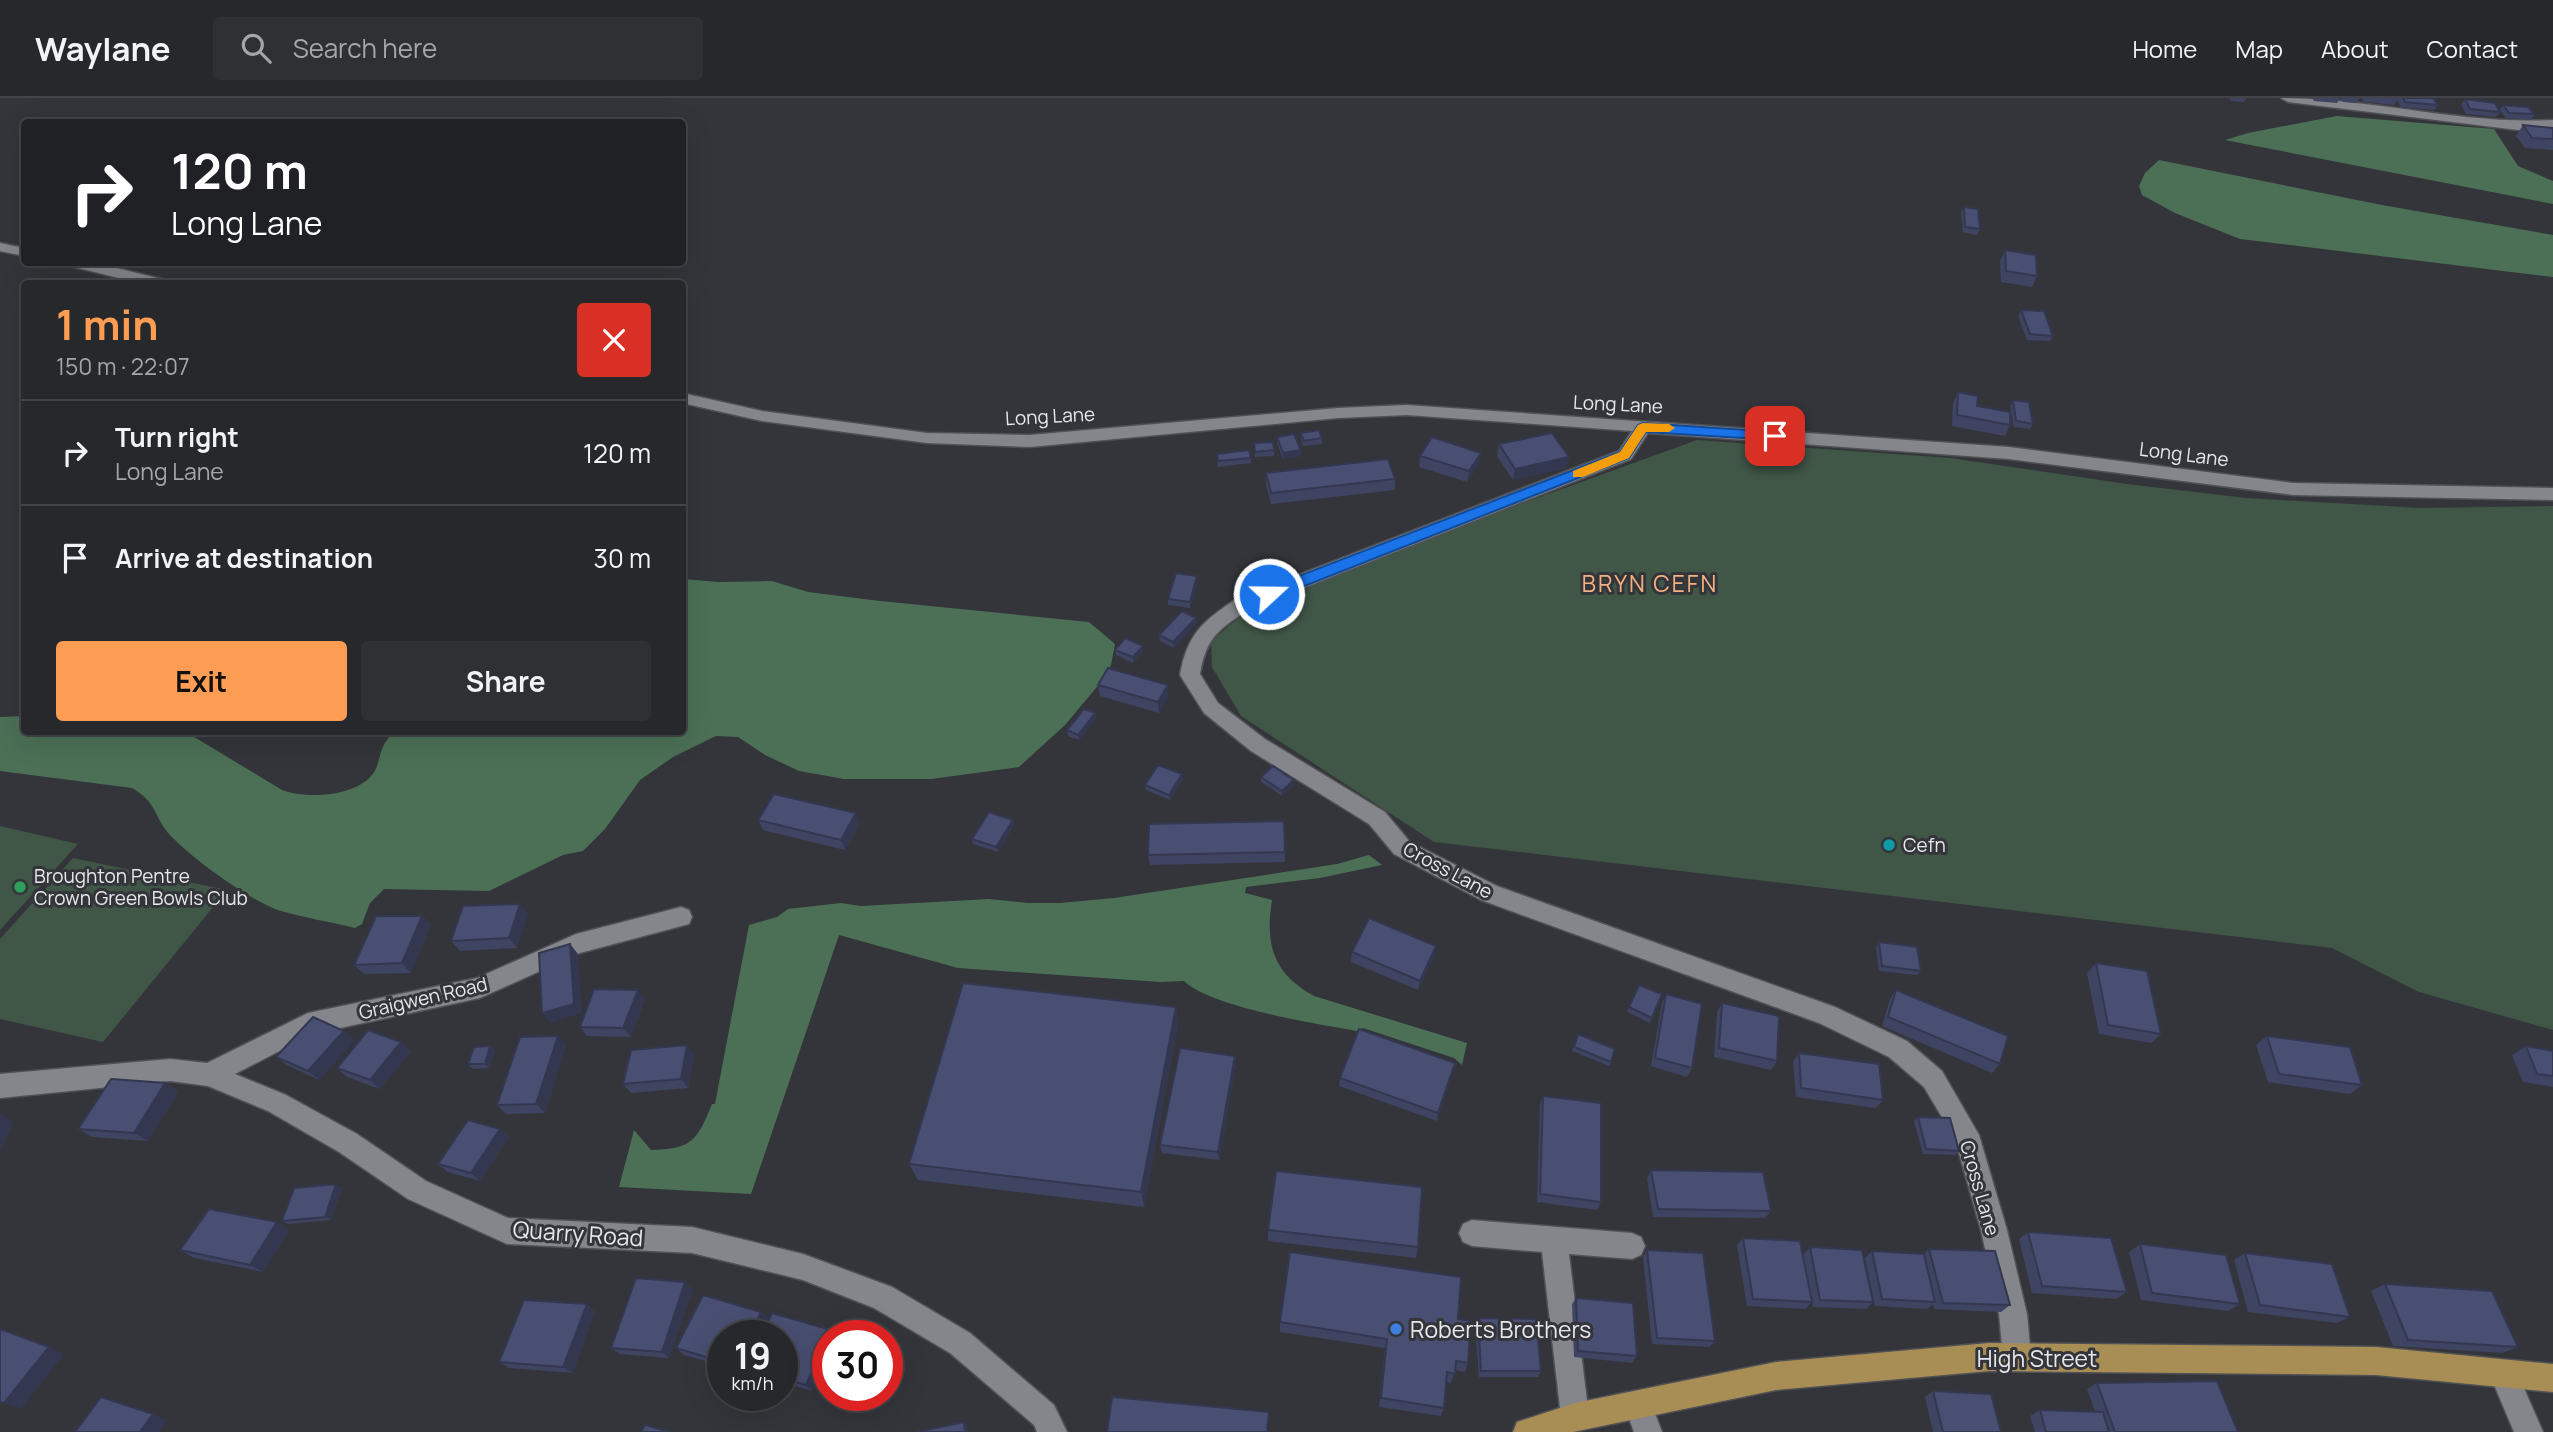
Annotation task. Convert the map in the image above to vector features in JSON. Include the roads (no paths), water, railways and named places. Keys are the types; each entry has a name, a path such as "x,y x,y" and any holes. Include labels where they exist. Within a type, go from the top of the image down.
{"main road":[{"name":"High Street","path":"1527,1432 1575,1417 1776,1376 1989,1357 2376,1361 2504,1376 2553,1378"}],"street":[{"path":"2288,98 2518,126 2553,124"},
{"path":"0,247 21,251"},
{"path":"88,266 148,280"},
{"name":"Long Lane","path":"686,399 762,416 927,438 1030,441 1325,414 1407,410 2009,453 2293,489 2553,494"},
{"name":"Cross Lane","path":"1643,428 1625,455 1243,604 1209,626 1193,650 1190,676 1211,708 1258,745 1377,818 1402,848 1446,872 1489,893 1827,1015 1898,1049 1933,1079 1966,1135 1994,1230 2013,1314 2017,1357"},
{"name":"Graigwen Road","path":"209,1075 308,1024 481,988 576,944 681,917"},
{"name":"Quarry Road","path":"0,1086 170,1070 209,1075 277,1104 348,1143 417,1190 507,1231 692,1240 803,1266 882,1297 960,1343 1044,1415 1053,1432"},
{"path":"1472,1233 1632,1246"},
{"path":"1554,1240 1575,1417"},
{"path":"2504,1376 2529,1432"},
{"path":"1638,1405 1648,1432"}],"place":[{"name":"Cefn","path":"1889,845"},
{"name":"Broughton Pentre Crown Green Bowls Club","path":"20,887"},
{"name":"Roberts Brothers","path":"1396,1329"}],"district":[{"name":"BRYN CEFN","path":"1650,583"}]}
